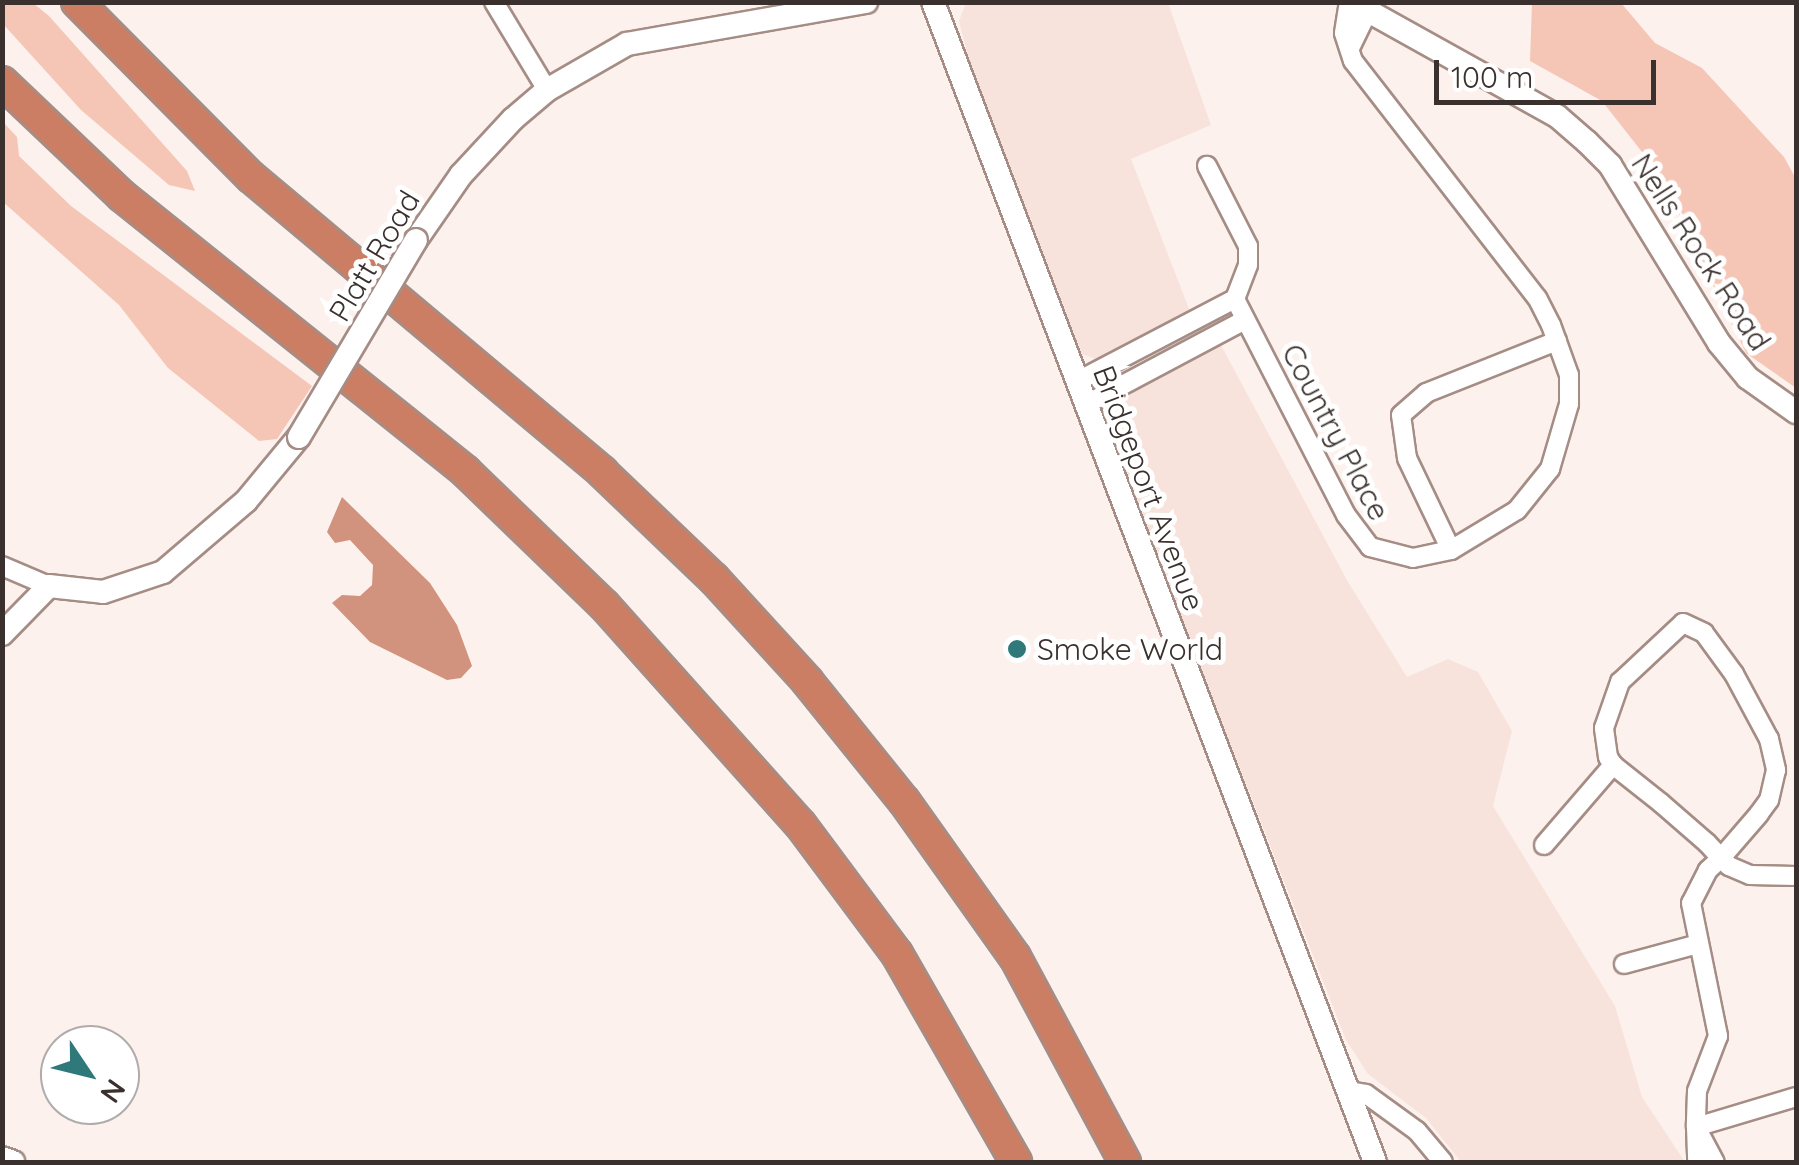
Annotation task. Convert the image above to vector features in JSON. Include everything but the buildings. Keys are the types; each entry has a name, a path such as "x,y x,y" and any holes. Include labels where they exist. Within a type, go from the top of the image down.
{"highway":[{"path":"77,2 251,177 602,472 794,666 904,801 1015,957 1125,1162"},
{"path":"2,82 122,196 465,472 604,605 800,824 897,954 1016,1162"}],"main road":[{"name":"Bridgeport Avenue","path":"933,2 1376,1162"},
{"name":"Platt Road","path":"50,586 103,592 163,572 246,502 299,437 416,240 470,164 548,90 628,44 852,4"},
{"name":"Nells Rock Road","path":"1357,4 1557,116 1587,142 1610,165 1719,343 1748,378 1796,412"},
{"path":"2,634 50,586"},
{"path":"2,1158 13,1162"}],"street":[{"path":"494,2 548,90"},
{"name":"Country Place","path":"1235,299 1358,535 1370,548 1398,558 1451,550 1517,510 1550,469 1570,404 1556,340 1537,298 1353,61 1350,48 1357,4"},
{"path":"1076,382 1235,299 1248,265 1248,246 1207,166"},
{"path":"1085,405 1245,320"},
{"name":"Country Place","path":"1451,550 1407,458 1401,415 1426,393 1556,340"},
{"path":"2,566 50,586"},
{"path":"1697,1162 1697,1092 1718,1036 1691,903 1721,858 1770,800 1774,757 1734,674 1694,625 1670,630 1620,682 1604,728 1613,765 1721,858 1750,875 1796,876"},
{"path":"1544,844 1613,765"},
{"path":"1624,964 1698,944"},
{"path":"1349,1091 1366,1094 1417,1131 1443,1162"},
{"path":"1696,1127 1796,1097"},
{"path":"1696,1127 1715,1162"}],"shaded area":[{"path":"2,3 33,3 49,16 187,171 195,191 169,185 81,110 3,24"},
{"path":"966,3 1168,3 1211,125 1131,159 1191,314 1099,360 1082,354 969,60 959,21"},
{"path":"1532,3 1621,3 1655,43 1702,68 1784,157 1796,179 1796,388 1746,353 1660,175 1602,101 1530,61"},
{"path":"3,122 17,137 19,156 71,206 312,386 277,439 259,441 168,368 119,305 3,202"},
{"path":"1221,345 1348,582 1407,677 1448,659 1478,672 1512,731 1493,806 1615,1006 1642,1097 1685,1162 1461,1162 1426,1118 1368,1074 1346,1040 1103,417 1106,406"},
{"path":"342,497 430,583 457,625 472,666 461,678 447,680 370,642 332,603 342,595 360,596 372,585 373,565 350,540 335,543 327,532"}],"place":[{"name":"Smoke World","path":"1017,649"}]}
